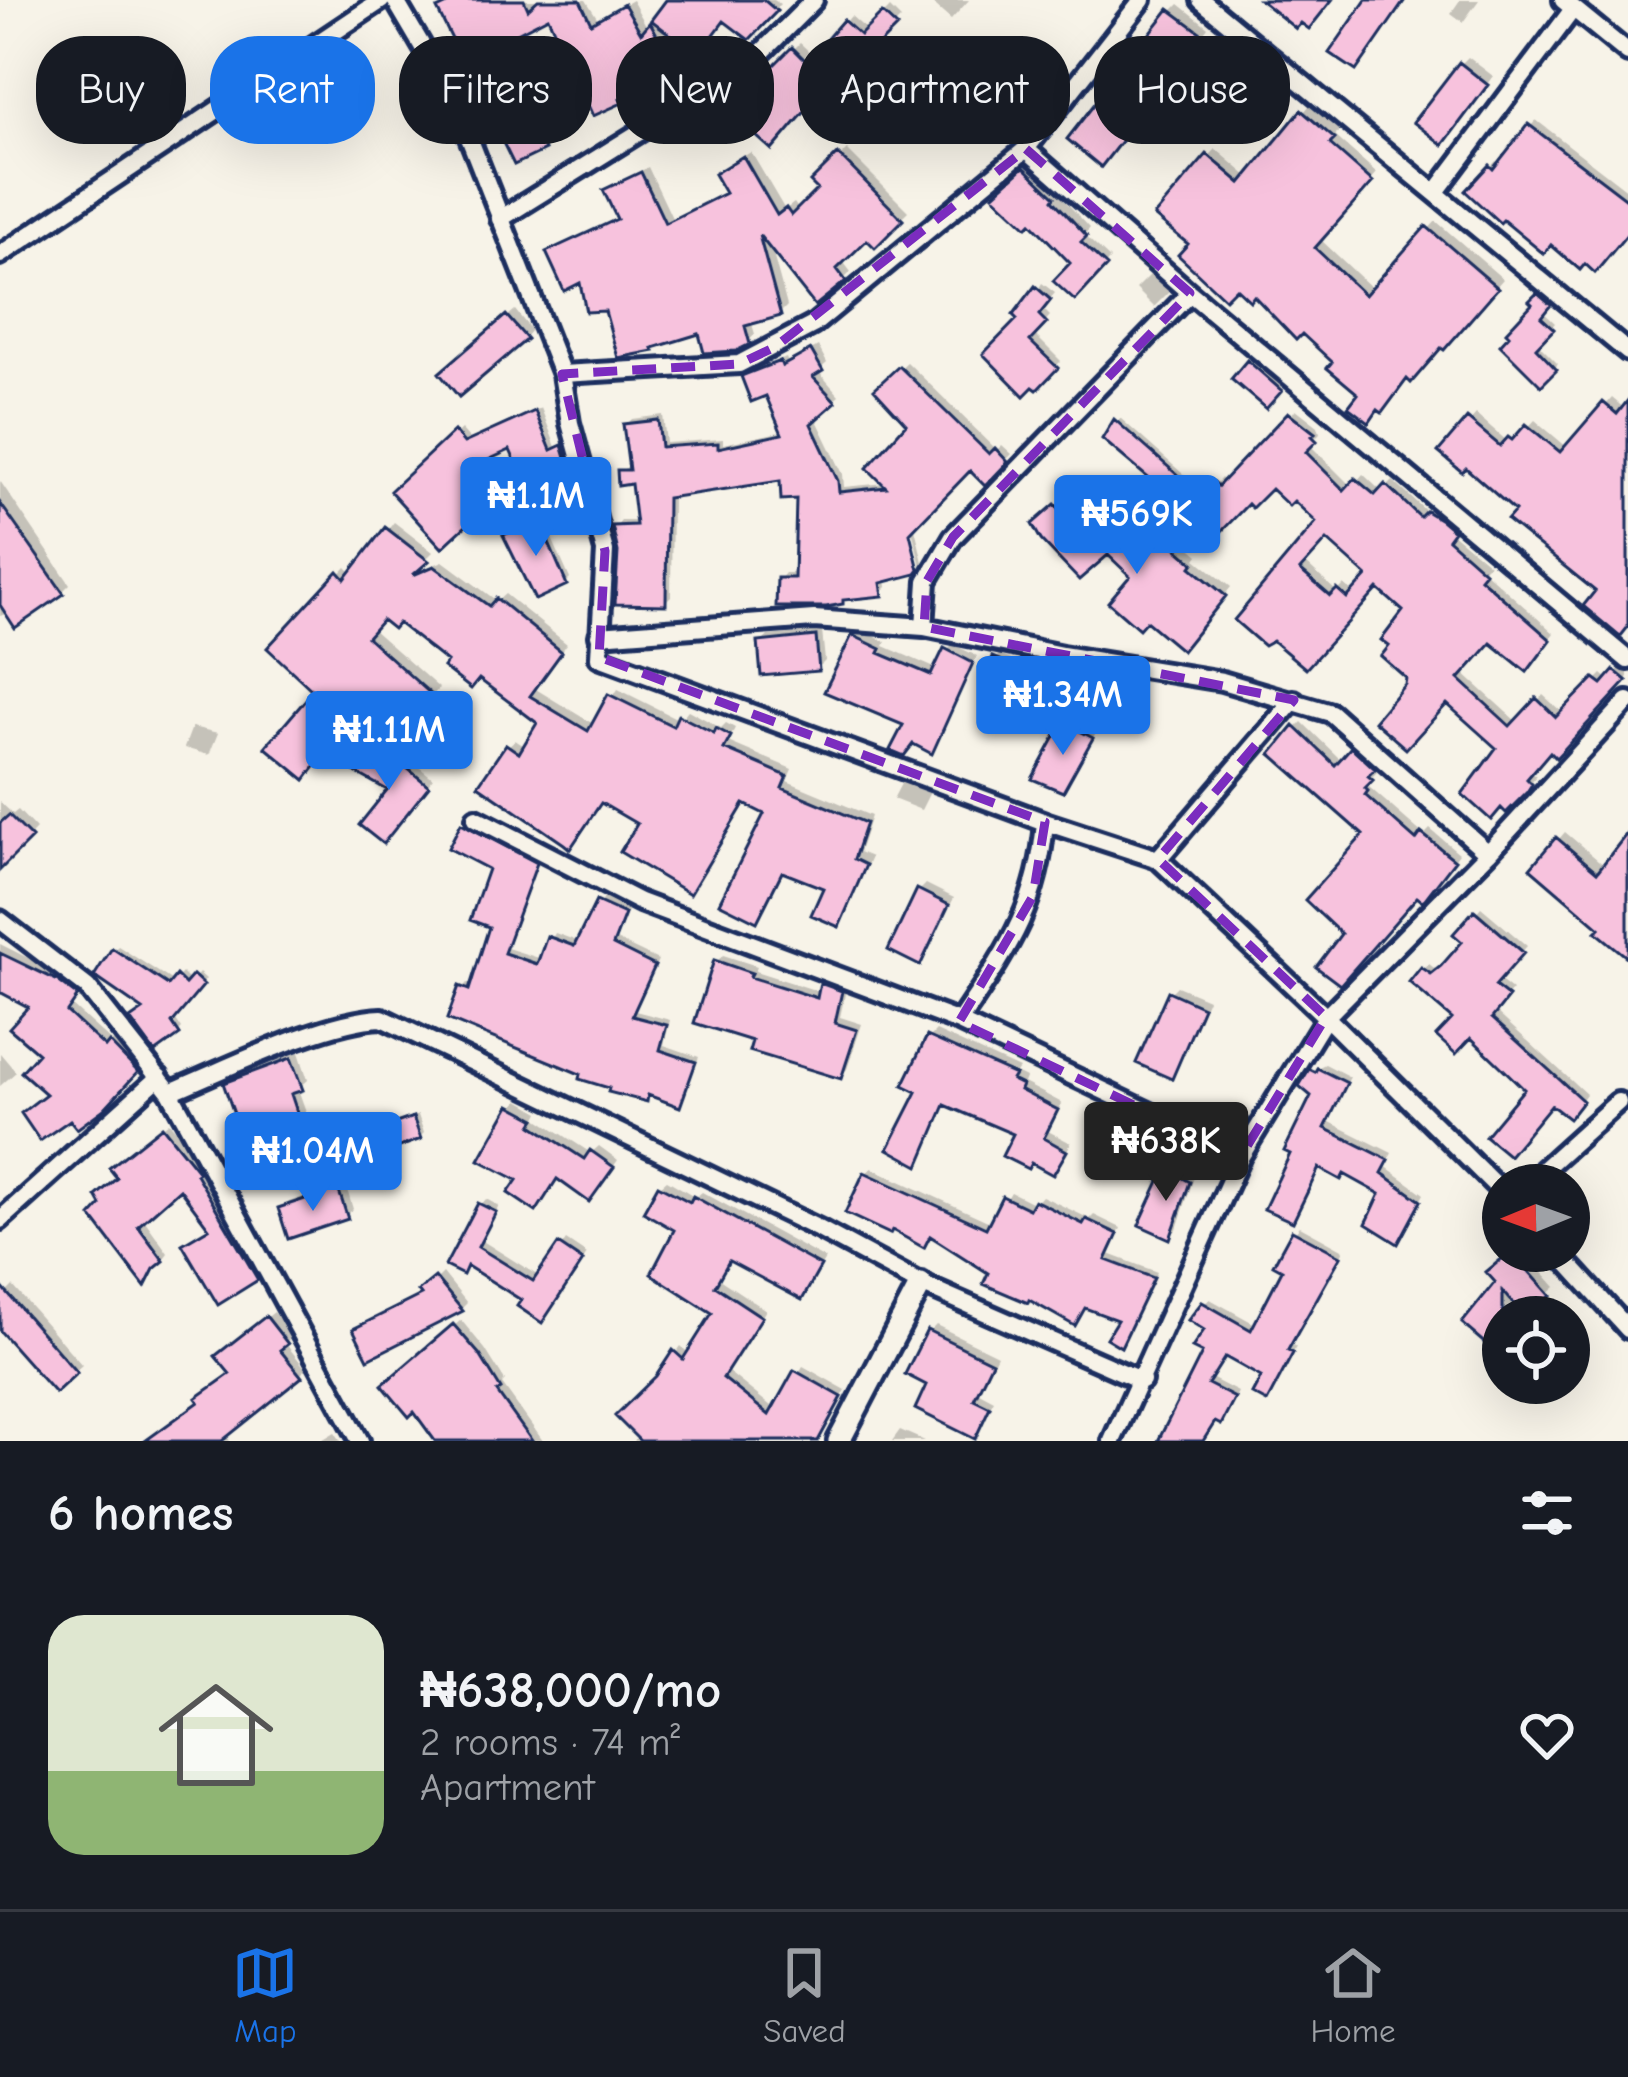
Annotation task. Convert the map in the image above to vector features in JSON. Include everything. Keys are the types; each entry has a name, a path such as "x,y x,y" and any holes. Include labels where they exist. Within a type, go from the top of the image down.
{"street":[{"path":"0,255 382,0"},
{"path":"395,0 454,102 562,374 570,423 605,551 599,657 1158,860 1482,1172"},
{"path":"500,219 752,62 814,0"},
{"path":"562,374 739,364 813,325 1025,148 1142,0"},
{"path":"1201,0 1628,352"},
{"path":"1436,192 1568,4 1628,52"},
{"path":"1025,148 1628,661"},
{"path":"924,627 927,581 953,537 1190,292"},
{"path":"599,635 814,619 924,627 1222,681 1330,713 1488,853"},
{"path":"1158,860 1294,700"},
{"path":"1112,1441 1241,1156 1326,1017 1488,853 1628,701"},
{"path":"476,818 640,902 959,1022 1241,1156"},
{"path":"959,1022 1001,959 1034,896 1045,822"},
{"path":"0,920 87,987 164,1084 360,1441"},
{"path":"0,1220 164,1084 364,1019 382,1018 819,1229 920,1284 1142,1381"},
{"path":"1549,1164 1618,1102"},
{"path":"1576,1272 1628,1329"},
{"path":"839,1441 920,1284"}],"highlighted area":[{"path":"1026,149 1190,293 953,537 927,581 924,627 1294,700 1158,859 1326,1017 1241,1156 959,1022 1033,896 1045,822 599,657 605,551 562,374 739,364 775,347"}],"building":[{"path":"456,0 524,0 528,9 538,0 580,0 591,23 624,4 641,33 650,22 658,36 616,36 616,106 593,116 592,36 557,36 548,17 511,36 450,36 437,9"},
{"path":"666,0 764,0 777,11 753,36 744,36 724,21 713,36 672,36 651,20"},
{"path":"1260,0 1332,0 1309,29 1301,23 1296,29"},
{"path":"1366,0 1405,0 1356,71 1329,53"},
{"path":"1169,9 1204,35 1203,36 1148,36"},
{"path":"882,13 897,27 888,36 829,36 843,20 860,35"},
{"path":"792,47 798,53 798,120 772,150 765,144 774,144 774,65"},
{"path":"1459,62 1488,85 1443,145 1413,122"},
{"path":"1094,105 1094,144 1119,144 1101,167 1070,141"},
{"path":"1301,110 1373,182 1315,248 1365,295 1426,226 1498,288 1444,350 1411,383 1407,379 1369,423 1348,407 1358,394 1327,368 1332,362 1302,334 1296,340 1254,296 1250,301 1236,288 1225,299 1178,255 1188,244 1154,216 1207,154 1241,183 1273,144 1290,144 1290,123"},
{"path":"1528,124 1628,200 1628,233 1595,273 1585,264 1580,270 1551,245 1544,254 1465,191 1489,165 1493,169"},
{"path":"504,144 542,144 545,150 514,165"},
{"path":"838,154 903,220 875,248 867,240 837,269 846,281 815,306 759,235 781,316 745,326 750,344 736,351 704,353 699,334 618,358 605,311 586,312 580,283 564,291 546,252 617,219 603,190 641,172 665,223 725,193 714,174 743,156 777,215 786,208 791,215 817,189 810,182"},
{"path":"1024,167 1087,236 1081,242 1107,266 1075,301 1053,281 1070,263 1031,223 1027,227 993,195"},
{"path":"1035,286 1051,300 1039,315 1047,323 1030,341 1058,368 1037,390 1033,387 1024,396 983,354 1017,319 1013,315"},
{"path":"1537,293 1551,305 1541,317 1554,329 1536,348 1557,370 1541,386 1500,345"},
{"path":"506,315 527,339 459,397 439,373"},
{"path":"811,350 823,371 813,377 836,402 811,424 839,492 886,487 867,468 906,424 874,389 899,366 989,454 995,448 1008,462 985,486 970,471 910,533 919,570 881,583 883,596 843,600 843,604 826,607 776,607 777,578 794,578 796,499 781,500 780,481 667,498 666,605 615,604 618,552 612,526 636,525 631,484 618,486 617,470 629,470 623,424 658,420 661,447 718,443 718,448 782,434 766,396 751,402 741,376 780,361 782,366"},
{"path":"1247,360 1282,391 1266,409 1231,379"},
{"path":"1628,400 1628,627 1620,637 1583,606 1595,591 1507,520 1515,511 1466,468 1462,472 1438,452 1467,418 1500,446 1526,424 1560,452 1603,402 1617,414"},
{"path":"535,411 551,450 562,445 568,464 525,483 510,450 467,470 495,499 442,548 390,491 454,431 464,443"},
{"path":"1288,412 1315,433 1312,436 1317,441 1306,452 1344,490 1355,478 1375,495 1385,484 1420,517 1426,511 1441,520 1454,531 1448,539 1485,572 1480,578 1551,640 1527,672 1491,643 1459,679 1510,726 1536,698 1556,717 1594,678 1602,684 1614,670 1627,681 1556,758 1550,752 1527,779 1532,784 1527,792 1506,813 1501,808 1491,820 1462,794 1496,748 1447,704 1406,749 1374,721 1406,678 1381,656 1389,646 1381,640 1403,611 1378,589 1306,669 1273,641 1264,646 1234,620 1316,522 1294,501 1289,506 1271,489 1252,508 1248,504 1221,532 1192,504 1214,482 1218,486","holes":["1327,540 1367,576 1347,598 1337,589 1330,596 1300,570"]},
{"path":"1114,419 1199,494 1186,510 1102,439"},
{"path":"0,503 64,594 15,628 0,605"},
{"path":"1055,504 1082,535 1098,518 1143,561 1163,536 1226,596 1182,651 1146,621 1139,629 1108,602 1130,576 1108,555 1079,580 1041,540 1032,524"},
{"path":"539,520 567,585 535,600 503,535"},
{"path":"385,527 429,561 413,575 434,566 489,606 496,598 562,652 530,696 588,731 608,694 673,726 678,715 714,733 716,728 731,736 724,749 787,776 782,788 866,823 854,859 866,865 839,927 811,915 823,888 782,872 757,922 719,903 764,814 744,804 690,894 620,852 637,824 601,803 570,849 478,785 506,744 519,753 537,723 479,679 471,689 443,667 447,662 398,623 393,629 382,620 367,637 434,697 414,732 380,703 356,728 349,721 305,780 265,747 313,691 267,648 338,571 345,579"},
{"path":"852,635 881,649 879,653 931,675 944,648 973,663 932,754 913,744 904,756 890,750 903,725 824,692"},
{"path":"816,636 819,671 761,676 758,642"},
{"path":"992,657 1071,690 1060,716 982,681"},
{"path":"1063,722 1093,738 1063,792 1032,779"},
{"path":"1294,726 1335,765 1351,747 1375,769 1368,776 1373,780 1365,795 1416,840 1421,833 1455,860 1425,899 1417,897 1340,985 1316,967 1341,934 1305,900 1363,835 1271,754"},
{"path":"369,748 401,763 429,786 383,844 359,825 387,790 355,772"},
{"path":"9,815 32,838 0,870 0,823"},
{"path":"461,823 537,863 504,953 537,964 547,936 574,946 596,901 625,914 613,945 655,966 632,1016 667,1025 660,1050 696,1062 680,1107 648,1095 647,1102 608,1092 609,1088 579,1079 580,1074 447,1019 459,986 469,990 489,927 470,920 488,869 448,848"},
{"path":"1628,832 1628,958 1530,868 1556,837 1597,872"},
{"path":"917,889 949,905 920,966 888,950"},
{"path":"1474,910 1524,953 1495,986 1509,997 1492,1018 1583,1101 1569,1119 1551,1105 1509,1156 1485,1136 1524,1089 1471,1038 1456,1054 1436,1036 1452,1019 1409,982 1421,967 1431,974 1441,966 1462,942 1453,934"},
{"path":"112,948 168,985 176,975 185,984 193,975 204,985 172,1023 180,1035 155,1053 130,1019 143,1010 94,976"},
{"path":"0,953 78,996 67,1012 105,1047 109,1042 138,1072 104,1109 77,1129 70,1120 40,1141 21,1113 46,1094 21,1072 38,1053 9,1028 28,1007 0,992"},
{"path":"714,960 817,998 820,983 842,991 835,1023 857,1030 841,1079 749,1051 752,1041 694,1023"},
{"path":"1168,991 1203,1007 1172,1079 1136,1063"},
{"path":"927,1036 1015,1075 1012,1080 1022,1085 1020,1090 1058,1110 1044,1138 1067,1151 1053,1175 1002,1156 1013,1134 945,1105 919,1166 888,1149 917,1092 903,1085"},
{"path":"291,1058 303,1090 291,1094 304,1133 248,1153 223,1083"},
{"path":"1317,1068 1347,1083 1325,1128 1389,1160 1382,1173 1421,1201 1398,1244 1366,1224 1380,1194 1344,1174 1341,1180 1319,1168 1293,1222 1264,1209 1290,1154 1284,1151 1311,1096 1299,1086 1309,1069 1315,1072"},
{"path":"510,1105 536,1119 532,1125 584,1159 590,1150 614,1167 589,1202 557,1179 536,1212 508,1193 517,1180 479,1160"},
{"path":"413,1117 421,1139 362,1161 354,1138"},
{"path":"162,1126 199,1172 258,1280 218,1305 182,1244 209,1228 180,1189 138,1226 164,1261 145,1287 91,1216 101,1205 96,1196 117,1178 109,1168"},
{"path":"1165,1168 1190,1182 1170,1239 1139,1225"},
{"path":"864,1172 986,1228 1002,1196 1029,1209 1034,1200 1083,1224 1086,1219 1118,1234 1106,1260 1154,1278 1121,1347 1106,1338 1117,1320 1085,1308 1075,1326 1029,1300 983,1284 988,1273 930,1236 924,1248 845,1213"},
{"path":"658,1185 690,1202 693,1196 821,1266 802,1300 729,1261 715,1286 762,1317 723,1378 769,1415 794,1370 842,1397 818,1441 640,1441 615,1416 656,1376 673,1350 683,1359 712,1313 651,1274 674,1230 643,1212"},
{"path":"338,1188 348,1219 288,1239 278,1208"},
{"path":"478,1203 496,1212 478,1247 533,1281 558,1244 583,1261 542,1323 517,1306 521,1300 467,1266 463,1275 445,1266"},
{"path":"1292,1230 1341,1256 1288,1350 1293,1353 1267,1402 1252,1394 1261,1377 1225,1357 1208,1384 1235,1398 1221,1425 1215,1422 1203,1441 1158,1441 1202,1353 1192,1348 1204,1330 1188,1320 1202,1302 1251,1330 1282,1270 1273,1265"},
{"path":"1486,1272 1530,1272 1551,1296 1507,1296 1503,1291 1503,1296 1484,1296 1495,1282"},
{"path":"435,1277 463,1311 368,1359 353,1329 421,1295 418,1291"},
{"path":"0,1285 77,1373 55,1393 0,1331"},
{"path":"1482,1298 1482,1340 1462,1323"},
{"path":"266,1316 288,1344 280,1350 302,1377 222,1441 145,1441 230,1374 215,1356"},
{"path":"453,1324 480,1355 501,1389 497,1392 532,1441 435,1441 414,1412 409,1417 382,1385"},
{"path":"927,1330 992,1362 974,1399 990,1407 975,1439 915,1409 926,1385 905,1374"}]}
